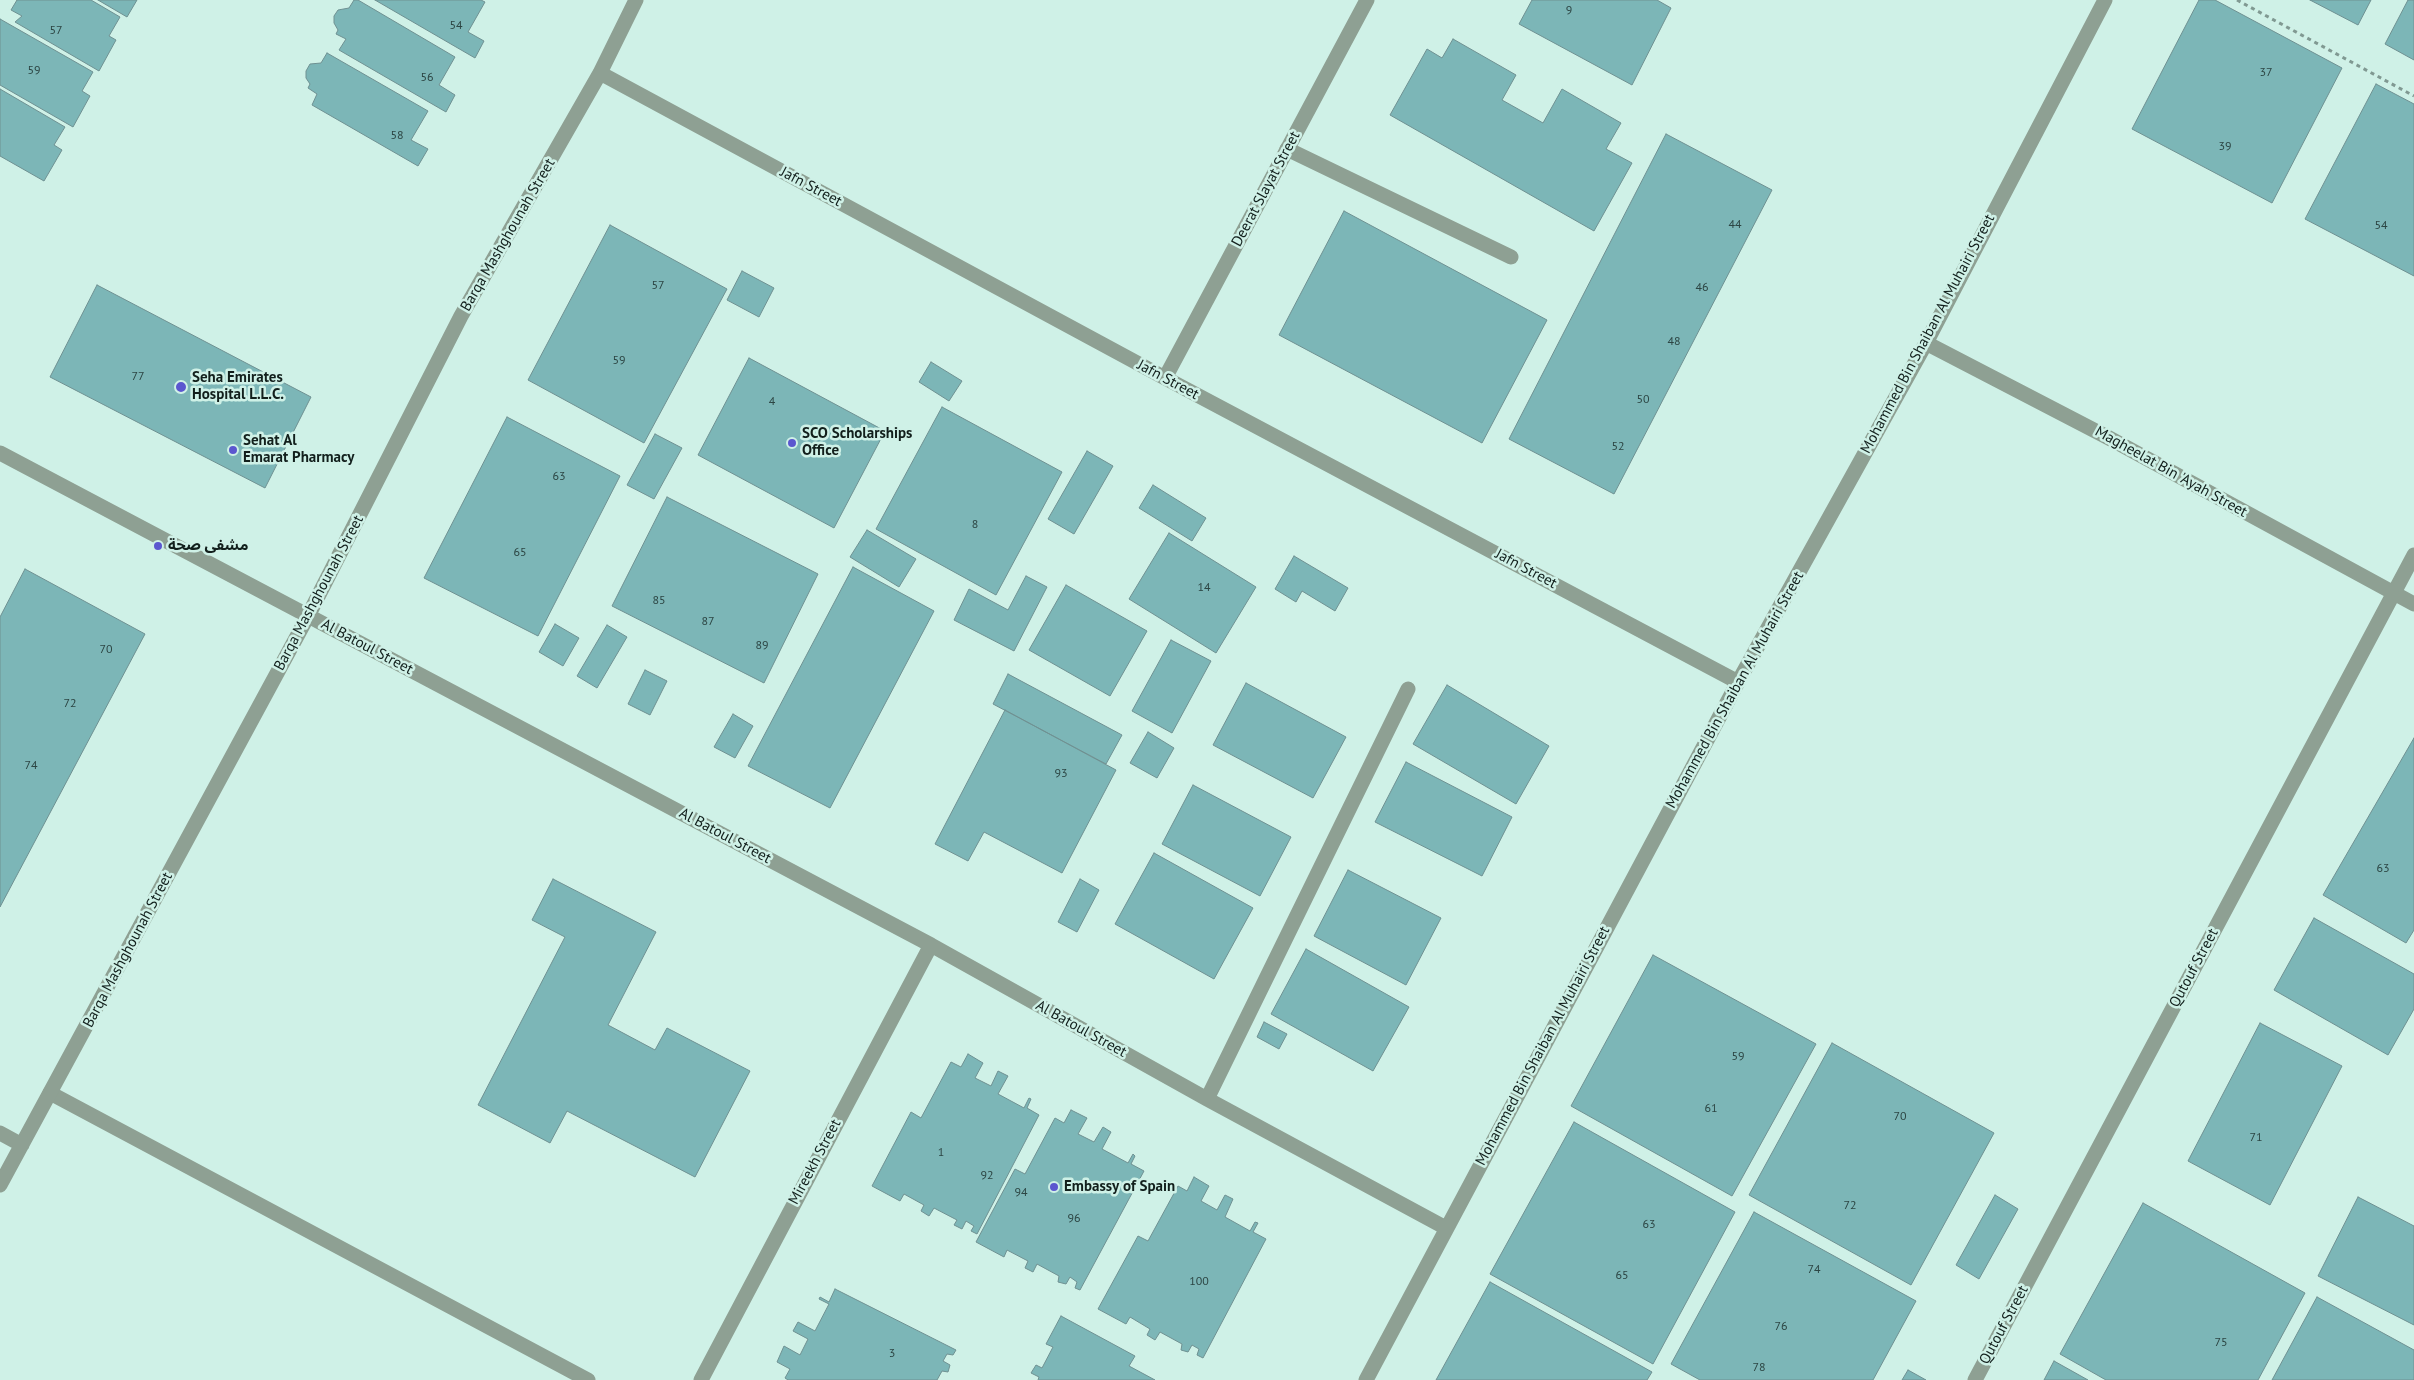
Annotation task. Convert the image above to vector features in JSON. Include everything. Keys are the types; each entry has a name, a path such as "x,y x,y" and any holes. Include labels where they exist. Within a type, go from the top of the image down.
{"street":[{"name":"Barqa Mashghounah Street","path":"0,1185 308,616 461,316 600,73 636,0"},
{"name":"Deerat Slayat Street","path":"1165,378 1367,0"},
{"name":"Mohammed Bin Shaiban Al Muhairi Street","path":"1366,1380 1738,682 1926,343 2105,0"},
{"name":"Jafn Street","path":"600,73 1165,378 1738,682"},
{"path":"1287,149 1511,257"},
{"name":"Magheelat Bin 'Ayah Street","path":"1926,343 2110,438 2414,604"},
{"name":"Al Batoul Street","path":"0,453 931,945 1207,1099 1446,1228"},
{"name":"Qutouf Street","path":"1975,1380 2414,555"},
{"path":"1207,1099 1408,689"},
{"name":"Mireekh Street","path":"701,1380 931,945"},
{"path":"50,1093 588,1380"},
{"path":"0,1134 22,1145"}],"path":[{"path":"2237,0 2414,96"}],"building":[{"path":"17,0 91,0 120,17 109,36 116,40 99,71 15,22 22,16 11,10"},
{"path":"98,0 137,0 127,17"},
{"path":"354,0 358,0 455,57 439,85 455,95 446,112 339,50 346,39 336,34 338,30 334,23 334,16 338,10 349,8"},
{"path":"375,0 481,0 485,2 468,32 484,41 475,58"},
{"path":"1532,0 1657,0 1671,8 1632,85 1519,24"},
{"path":"2199,0 2215,0 2342,68 2272,203 2132,129"},
{"path":"2310,0 2371,0 2358,25"},
{"path":"2408,0 2414,0 2414,60 2385,44"},
{"path":"0,19 93,72 82,91 90,96 73,127 0,85"},
{"path":"1453,39 1516,75 1502,100 1543,123 1562,89 1621,123 1606,149 1632,163 1594,231 1390,115 1427,49 1442,58"},
{"path":"327,53 428,111 411,140 428,149 418,166 312,105 317,94 308,88 310,84 306,78 306,71 310,64 321,63"},
{"path":"2376,84 2414,104 2414,276 2305,219"},
{"path":"0,89 65,127 54,145 62,150 44,181 0,156"},
{"path":"1666,134 1772,190 1614,494 1509,439"},
{"path":"1344,211 1547,320 1482,443 1279,335"},
{"path":"610,225 727,289 644,443 528,380"},
{"path":"742,271 774,288 759,317 727,300"},
{"name":"Seha Emirates Hospital L.L.C.","path":"97,285 311,397 265,488 50,377"},
{"name":"SCO Scholarships Office","path":"749,358 885,431 834,528 698,455"},
{"path":"931,362 962,381 949,401 919,382"},
{"path":"942,407 1062,472 996,595 876,529"},
{"path":"507,417 620,476 538,636 424,578"},
{"path":"655,434 682,448 654,499 627,485"},
{"path":"1087,451 1113,466 1074,534 1048,519"},
{"path":"1153,485 1206,518 1192,541 1139,508"},
{"path":"667,497 818,574 764,683 612,606"},
{"path":"867,530 916,559 899,587 850,557"},
{"path":"1169,533 1256,587 1216,653 1129,599"},
{"path":"1294,556 1348,588 1335,611 1302,591 1296,602 1275,589"},
{"path":"853,567 934,611 830,808 748,766"},
{"path":"25,569 145,634 0,907 0,617"},
{"path":"1026,576 1047,587 1014,651 954,620 969,589 1008,610"},
{"path":"1066,585 1147,631 1110,696 1029,650"},
{"path":"555,624 579,638 563,666 539,652"},
{"path":"607,625 627,637 597,688 577,676"},
{"path":"1171,640 1211,661 1172,733 1132,711"},
{"path":"645,670 667,681 650,715 628,704"},
{"path":"1008,674 1122,735 1106,764 993,704"},
{"path":"1246,683 1346,737 1313,798 1213,745"},
{"path":"1447,685 1549,746 1516,804 1413,744"},
{"path":"1005,710 1116,770 1062,873 984,832 968,861 935,844"},
{"path":"733,714 753,726 735,758 714,747"},
{"path":"1148,732 1174,748 1157,778 1130,763"},
{"path":"2414,738 2414,930 2406,943 2323,895"},
{"path":"1406,762 1512,817 1482,876 1375,822"},
{"path":"1193,785 1291,837 1260,896 1162,844"},
{"path":"1154,853 1253,908 1214,979 1115,924"},
{"path":"1348,870 1441,918 1406,985 1314,936"},
{"path":"553,879 656,932 608,1025 655,1050 667,1028 750,1071 695,1177 567,1111 550,1143 478,1105 565,937 532,920"},
{"path":"1080,879 1099,890 1077,932 1058,922"},
{"path":"2314,918 2414,974 2414,1009 2388,1055 2274,990"},
{"path":"1306,949 1409,1007 1373,1071 1271,1014"},
{"path":"1653,955 1816,1044 1732,1196 1571,1106"},
{"path":"1264,1022 1287,1034 1279,1049 1257,1037"},
{"path":"2260,1023 2342,1066 2270,1205 2188,1161"},
{"path":"1832,1043 1994,1133 1911,1285 1749,1195"},
{"path":"968,1054 983,1063 975,1078 991,1086 998,1071 1008,1076 998,1094 1024,1108 1029,1098 1031,1099 1027,1108 1039,1115 977,1234 971,1231 974,1226 966,1221 962,1229 954,1225 957,1220 934,1208 929,1216 921,1211 924,1205 904,1194 900,1201 872,1186 911,1112 921,1118 951,1062 961,1067"},
{"path":"1071,1110 1087,1118 1078,1134 1094,1142 1103,1127 1111,1132 1102,1149 1128,1163 1133,1154 1135,1156 1131,1164 1144,1171 1080,1290 1075,1288 1077,1282 1070,1277 1066,1284 1058,1282 1059,1276 1037,1264 1033,1272 1025,1268 1028,1261 1007,1250 1004,1257 976,1242 1015,1169 1025,1174 1055,1118 1064,1123"},
{"path":"1574,1122 1735,1212 1653,1364 1490,1274"},
{"path":"1194,1177 1209,1186 1201,1201 1217,1210 1225,1195 1233,1199 1225,1217 1250,1231 1255,1222 1258,1223 1253,1232 1266,1239 1203,1358 1197,1355 1199,1349 1192,1345 1188,1352 1181,1350 1182,1344 1160,1332 1155,1340 1147,1335 1150,1329 1130,1317 1126,1324 1098,1309 1138,1236 1148,1241 1178,1186 1187,1191"},
{"path":"1995,1195 2018,1209 1979,1279 1956,1265"},
{"path":"2358,1197 2414,1226 2414,1325 2318,1276"},
{"path":"2143,1203 2305,1293 2258,1380 2106,1380 2060,1354"},
{"path":"1754,1212 1916,1301 1873,1380 1700,1380 1671,1364"},
{"path":"1490,1282 1652,1372 1647,1380 1436,1380"},
{"path":"835,1289 956,1350 953,1355 947,1354 943,1361 950,1365 948,1372 942,1371 937,1380 788,1380 785,1378 790,1369 777,1362 784,1346 800,1355 808,1339 793,1331 798,1322 815,1331 829,1304 819,1299 820,1297 829,1302"},
{"path":"2317,1297 2414,1350 2414,1380 2272,1380"},
{"path":"1061,1316 1135,1356 1129,1366 1155,1380 1038,1380 1039,1377 1031,1373 1036,1365 1042,1368 1053,1347 1046,1344"},
{"path":"2054,1361 2088,1380 2044,1380"},
{"path":"1908,1370 1926,1380 1902,1380"}],"place":[{"name":"Seha Emirates Hospital L.L.C.","path":"181,387"},
{"name":"SCO Scholarships Office","path":"792,443"},
{"name":"Sehat Al Emarat Pharmacy","path":"233,450"},
{"name":"مشفى صحة","path":"158,546"},
{"name":"Embassy of Spain","path":"1054,1187"}]}
